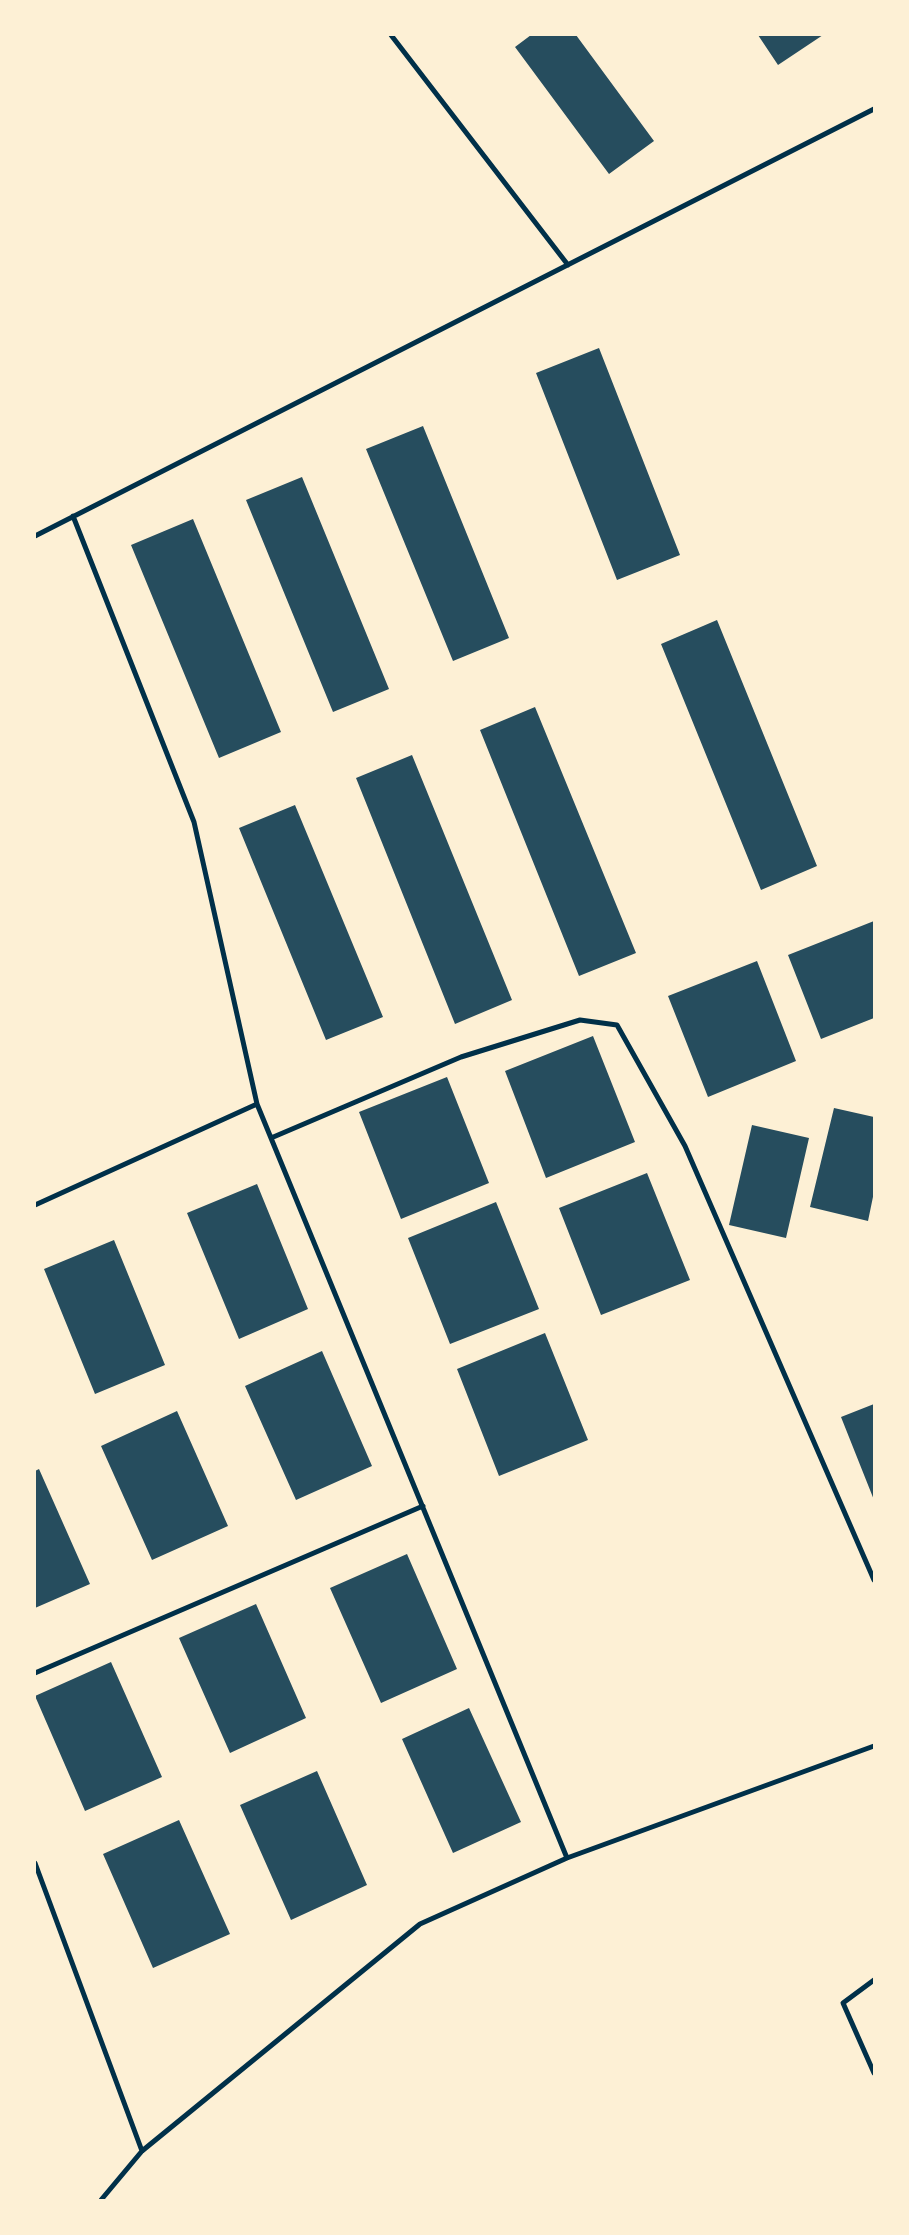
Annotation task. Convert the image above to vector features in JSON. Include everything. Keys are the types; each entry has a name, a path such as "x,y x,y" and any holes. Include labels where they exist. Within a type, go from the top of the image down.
{"street":[{"path":"391,35 568,265"},
{"path":"35,536 874,109"},
{"path":"73,516 194,822 257,1104 567,1858"},
{"path":"271,1138 461,1057 580,1020 617,1025 685,1146 874,1580"},
{"path":"35,1205 257,1104"},
{"path":"35,1673 423,1506"},
{"path":"101,2200 142,2151 420,1924 567,1858 874,1746"},
{"path":"35,1863 142,2151"},
{"path":"874,1980 843,2003 874,2073"}],"building":[{"path":"531,35 576,35 654,141 609,174 515,47"},
{"path":"758,35 823,35 778,65"},
{"path":"599,348 680,555 617,580 536,373"},
{"path":"423,426 509,638 453,661 366,449"},
{"path":"302,477 389,689 333,712 246,500"},
{"path":"193,519 281,732 219,758 131,545"},
{"path":"717,620 817,866 761,890 661,644"},
{"path":"535,707 636,953 579,976 480,730"},
{"path":"412,755 512,1000 455,1024 356,778"},
{"path":"295,805 383,1017 326,1040 239,828"},
{"path":"874,921 874,1018 821,1039 788,955"},
{"path":"757,961 796,1061 708,1097 668,996"},
{"path":"593,1036 635,1142 546,1178 505,1071"},
{"path":"447,1077 489,1183 401,1219 359,1112"},
{"path":"834,1108 874,1117 874,1192 868,1221 810,1207"},
{"path":"752,1125 809,1138 786,1238 729,1225"},
{"path":"647,1173 690,1280 601,1315 559,1208"},
{"path":"257,1184 308,1309 239,1339 187,1213"},
{"path":"496,1202 539,1309 450,1344 408,1238"},
{"path":"114,1240 165,1365 95,1394 44,1269"},
{"path":"545,1333 588,1440 499,1476 457,1369"},
{"path":"322,1351 372,1466 296,1500 245,1386"},
{"path":"874,1404 874,1500 841,1417"},
{"path":"177,1411 228,1526 152,1560 101,1446"},
{"path":"39,1469 90,1584 35,1608 35,1471"},
{"path":"407,1554 457,1669 381,1703 330,1588"},
{"path":"256,1604 306,1718 230,1753 179,1638"},
{"path":"111,1662 162,1777 85,1811 35,1696"},
{"path":"469,1708 521,1822 453,1853 402,1739"},
{"path":"317,1771 367,1885 291,1920 240,1805"},
{"path":"179,1820 230,1934 153,1968 103,1854"}]}
